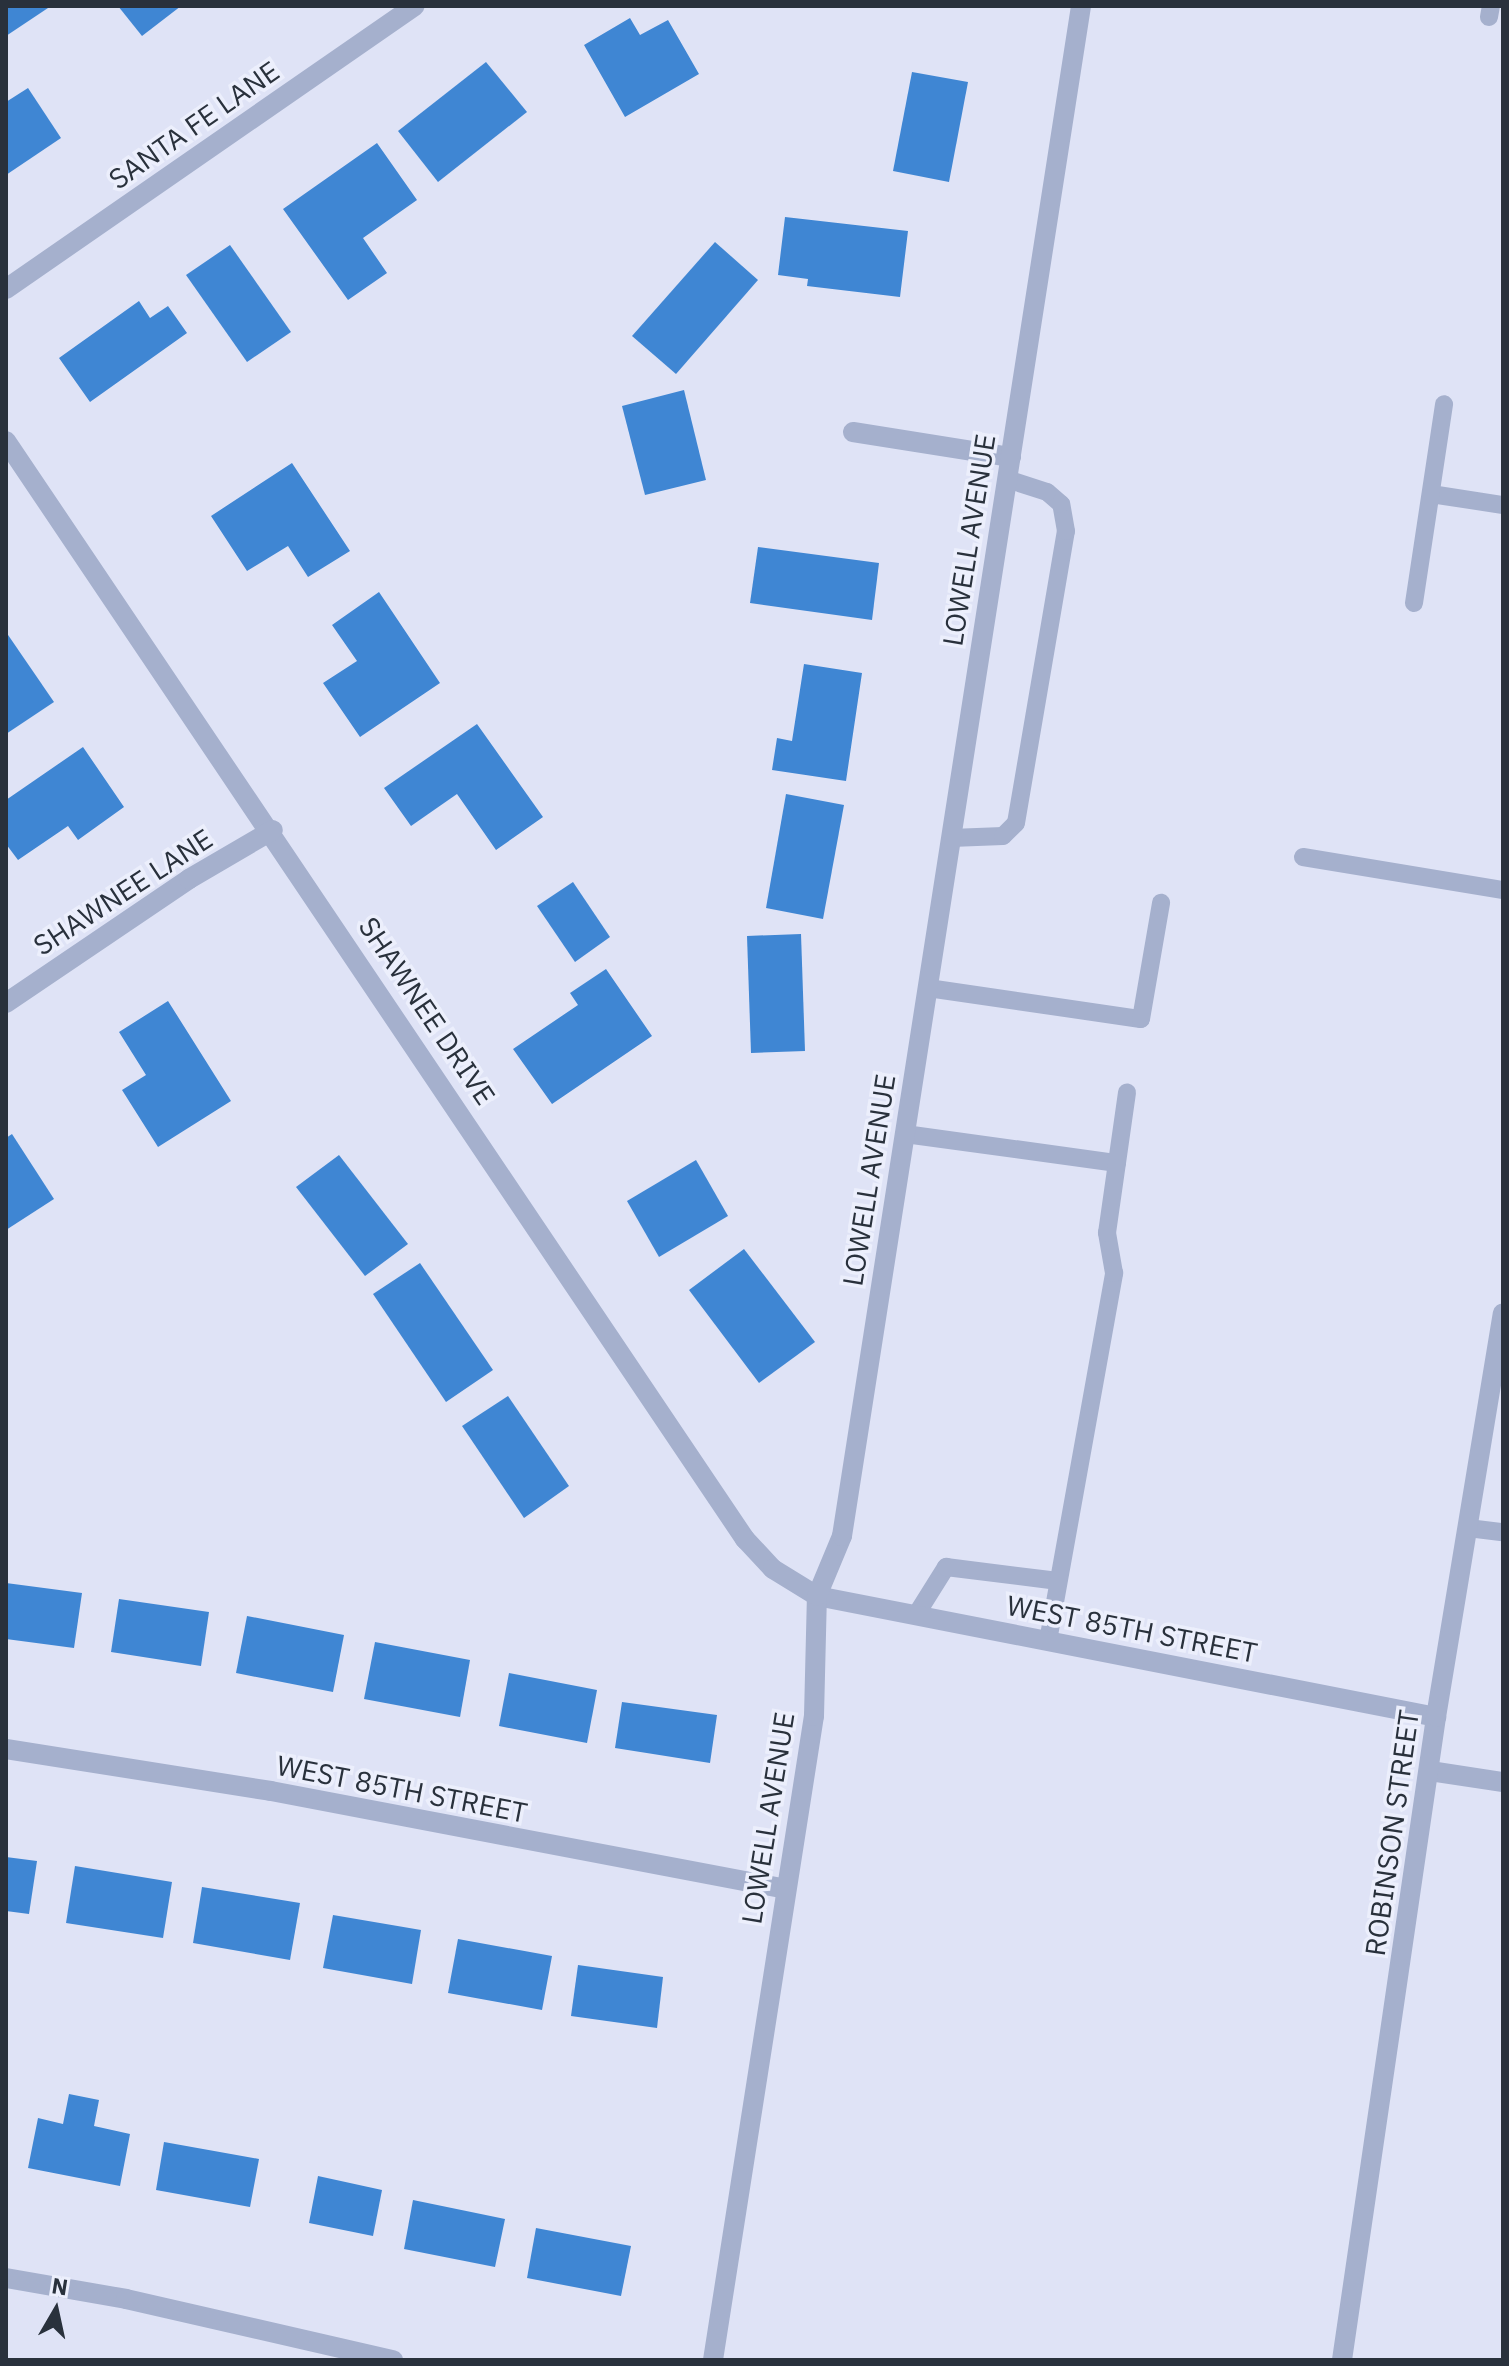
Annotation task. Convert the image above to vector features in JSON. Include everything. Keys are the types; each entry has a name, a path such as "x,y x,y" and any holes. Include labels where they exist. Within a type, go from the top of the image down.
{"street":[{"name":"SANTA FE LANE","path":"6,289 414,6"},
{"name":"LOWELL AVENUE","path":"713,2360 814,1716 817,1596 842,1536 1081,6"},
{"path":"853,432 1011,457"},
{"name":"SHAWNEE DRIVE","path":"6,441 273,830 745,1539 773,1569 817,1596"},
{"name":"SHAWNEE LANE","path":"6,1003 189,879 273,830"},
{"name":"ROBINSON STREET","path":"1342,2360 1436,1717 1503,1314"},
{"name":"WEST 85TH STREET","path":"817,1596 1436,1717"},
{"name":"WEST 85TH STREET","path":"6,1749 271,1791 786,1889"},
{"path":"1430,1771 1503,1782"},
{"path":"6,2278 141,2302 393,2360"}],"lane":[{"path":"1414,603 1444,404"},
{"path":"951,838 1003,836 1016,823 1066,531 1061,504 1047,492 1007,479"},
{"path":"1431,494 1503,505"},
{"path":"1303,857 1503,890"},
{"path":"928,988 1141,1019 1161,903"},
{"path":"1048,1641 1114,1273 1107,1233 1127,1092"},
{"path":"905,1134 1117,1163"},
{"path":"1468,1528 1503,1532"},
{"path":"916,1615 946,1567 1058,1581"}],"building":[{"path":"6,6 46,6 48,8 6,36"},
{"path":"118,6 181,6 142,36"},
{"path":"630,18 640,35 668,20 699,74 625,117 584,45"},
{"path":"486,62 527,112 438,182 398,131"},
{"path":"912,72 968,82 949,182 893,171"},
{"path":"28,88 61,138 6,175 6,102"},
{"path":"377,143 417,200 363,238 387,273 348,300 283,209"},
{"path":"785,217 908,231 900,297 807,286 808,279 778,275"},
{"path":"715,242 758,280 676,374 632,336"},
{"path":"230,245 291,332 247,362 186,275"},
{"path":"139,301 150,318 168,306 187,333 90,402 59,358"},
{"path":"684,390 706,480 645,495 622,406"},
{"path":"292,463 350,551 308,577 288,546 247,571 211,516"},
{"path":"758,547 879,563 872,620 750,603"},
{"path":"379,592 440,683 360,737 323,683 357,661 332,625"},
{"path":"6,632 54,702 6,734"},
{"path":"804,664 862,673 846,781 772,770 777,738 792,741"},
{"path":"477,724 543,817 496,850 457,794 411,826 384,788"},
{"path":"83,747 124,807 78,840 68,826 18,860 6,844 6,800"},
{"path":"786,794 844,805 823,919 766,908"},
{"path":"573,882 610,937 575,962 537,906"},
{"path":"801,934 805,1051 751,1053 747,936"},
{"path":"606,969 652,1036 552,1104 513,1049 578,1005 570,993"},
{"path":"168,1001 231,1101 158,1147 122,1090 146,1075 119,1032"},
{"path":"12,1134 54,1199 6,1230 6,1138"},
{"path":"339,1155 408,1244 365,1276 296,1187"},
{"path":"696,1160 728,1216 659,1257 627,1201"},
{"path":"744,1249 815,1342 759,1383 689,1290"},
{"path":"420,1263 493,1370 446,1402 373,1294"},
{"path":"508,1396 569,1486 524,1518 462,1426"},
{"path":"6,1583 82,1593 74,1648 6,1639"},
{"path":"119,1599 209,1612 201,1666 111,1652"},
{"path":"247,1616 344,1635 333,1692 236,1673"},
{"path":"375,1642 470,1660 460,1717 364,1699"},
{"path":"509,1673 597,1690 587,1743 499,1726"},
{"path":"622,1702 717,1715 710,1763 615,1748"},
{"path":"6,1857 37,1861 29,1914 6,1911"},
{"path":"75,1866 172,1882 163,1938 66,1923"},
{"path":"202,1887 300,1903 290,1960 193,1943"},
{"path":"333,1915 421,1930 412,1984 323,1968"},
{"path":"458,1939 552,1956 542,2010 448,1993"},
{"path":"578,1965 663,1977 657,2028 571,2016"},
{"path":"69,2094 99,2100 94,2126 130,2134 120,2186 28,2168 38,2118 63,2124"},
{"path":"164,2142 259,2159 250,2207 156,2190"},
{"path":"318,2176 382,2190 373,2236 309,2223"},
{"path":"413,2200 505,2219 495,2267 404,2249"},
{"path":"536,2228 631,2246 621,2296 527,2278"}]}
